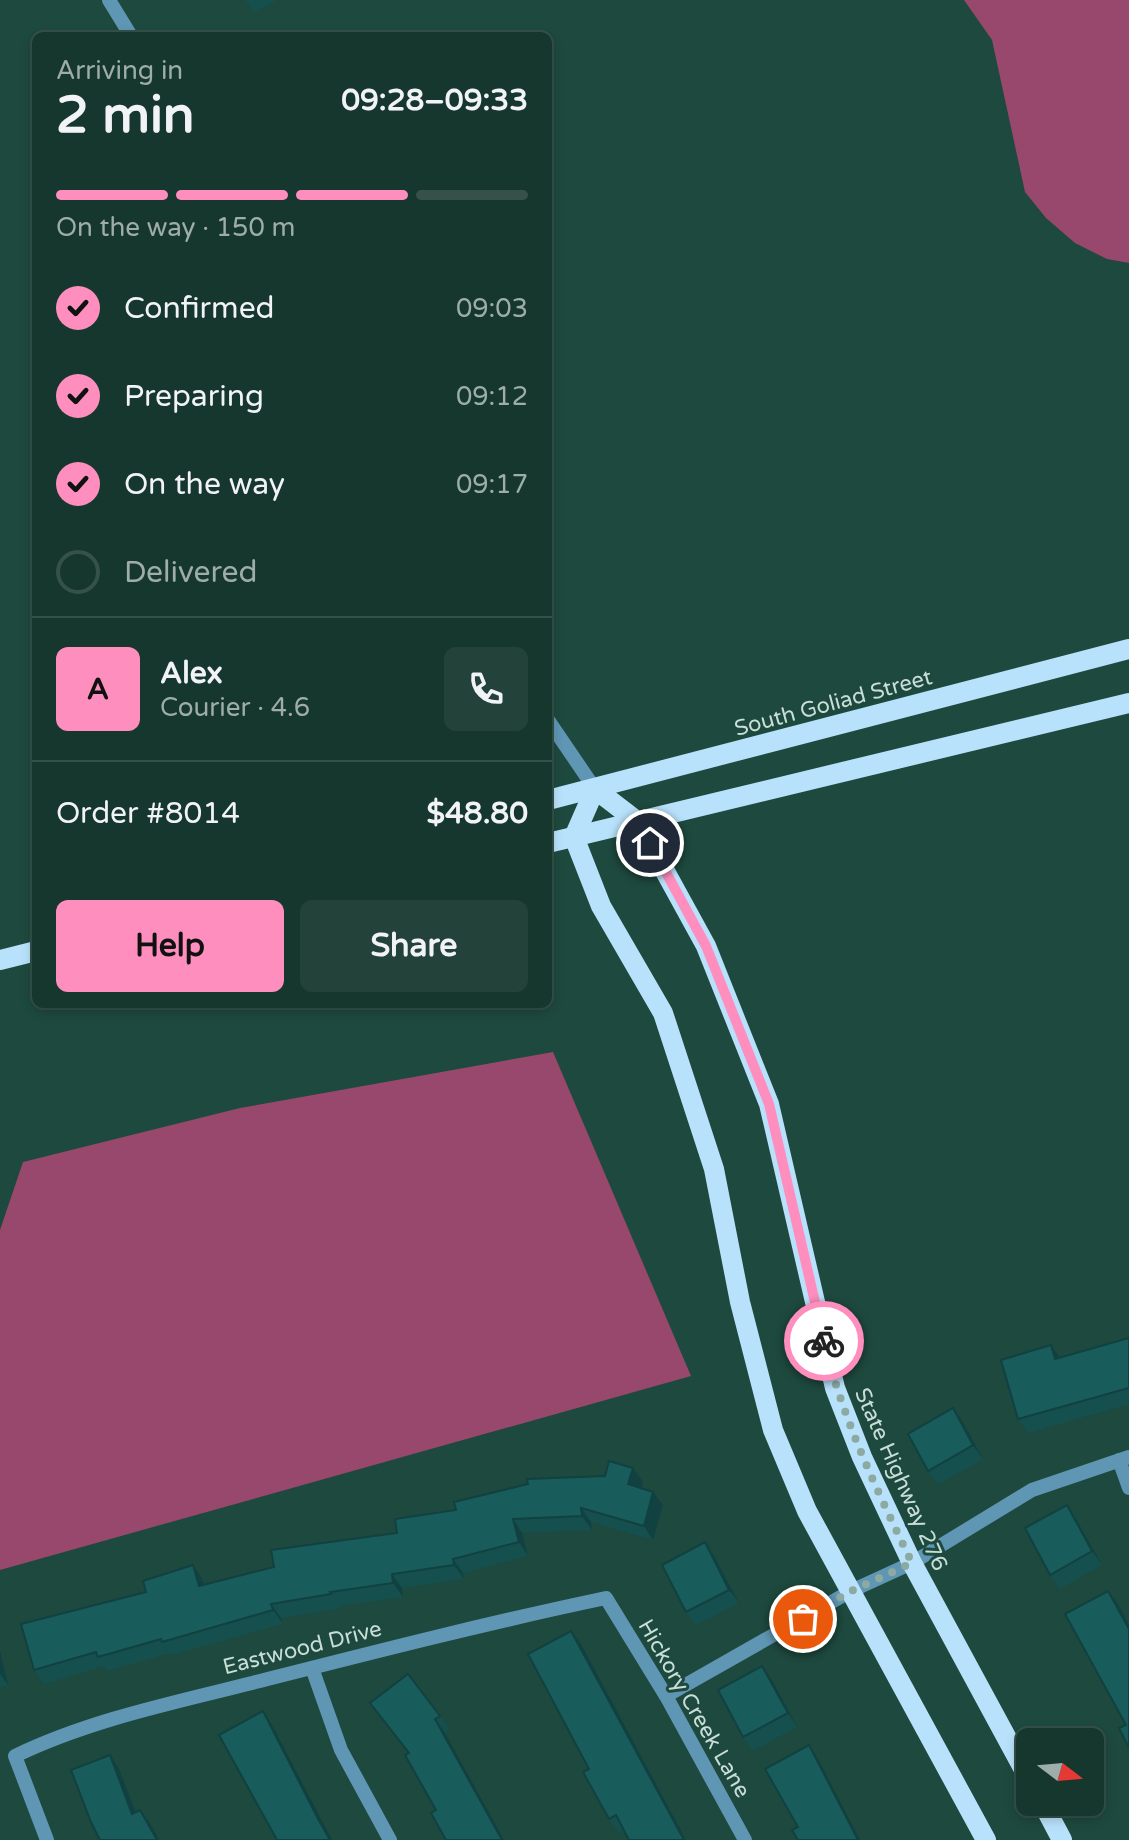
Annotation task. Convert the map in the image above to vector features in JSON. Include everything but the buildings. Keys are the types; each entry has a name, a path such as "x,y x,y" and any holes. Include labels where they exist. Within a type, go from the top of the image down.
{"main road":[{"name":"South Goliad Street","path":"552,799 1129,649"},
{"path":"552,842 1129,703"},
{"name":"State Highway 276","path":"595,789 638,822 706,946 769,1104 835,1388 862,1457 912,1563 1016,1755"},
{"path":"595,789 574,837 601,906 663,1013 714,1169 740,1302 773,1430 807,1511 986,1840"},
{"path":"0,960 32,952"},
{"path":"1049,1816 1062,1840"}],"street":[{"path":"109,0 129,32"},
{"path":"552,726 595,789"},
{"path":"666,1696 851,1591 912,1563 1032,1490 1124,1458 1129,1488"},
{"name":"Hickory Creek Lane","path":"606,1598 666,1696 745,1840"},
{"name":"Eastwood Drive","path":"47,1840 15,1756 43,1742 159,1707 462,1629 606,1598"},
{"path":"312,1668 341,1750 390,1840"}],"shaded area":[{"path":"964,0 1129,0 1129,263 1107,259 1075,243 1046,218 1025,192 992,40"},
{"path":"553,1052 691,1376 0,1570 0,1230 23,1162 240,1108"}],"way so far":[{"path":"803,1619 851,1591 912,1563 862,1457 835,1388 824,1341"}],"route":[{"path":"650,843 706,946 769,1104 824,1341"}]}
